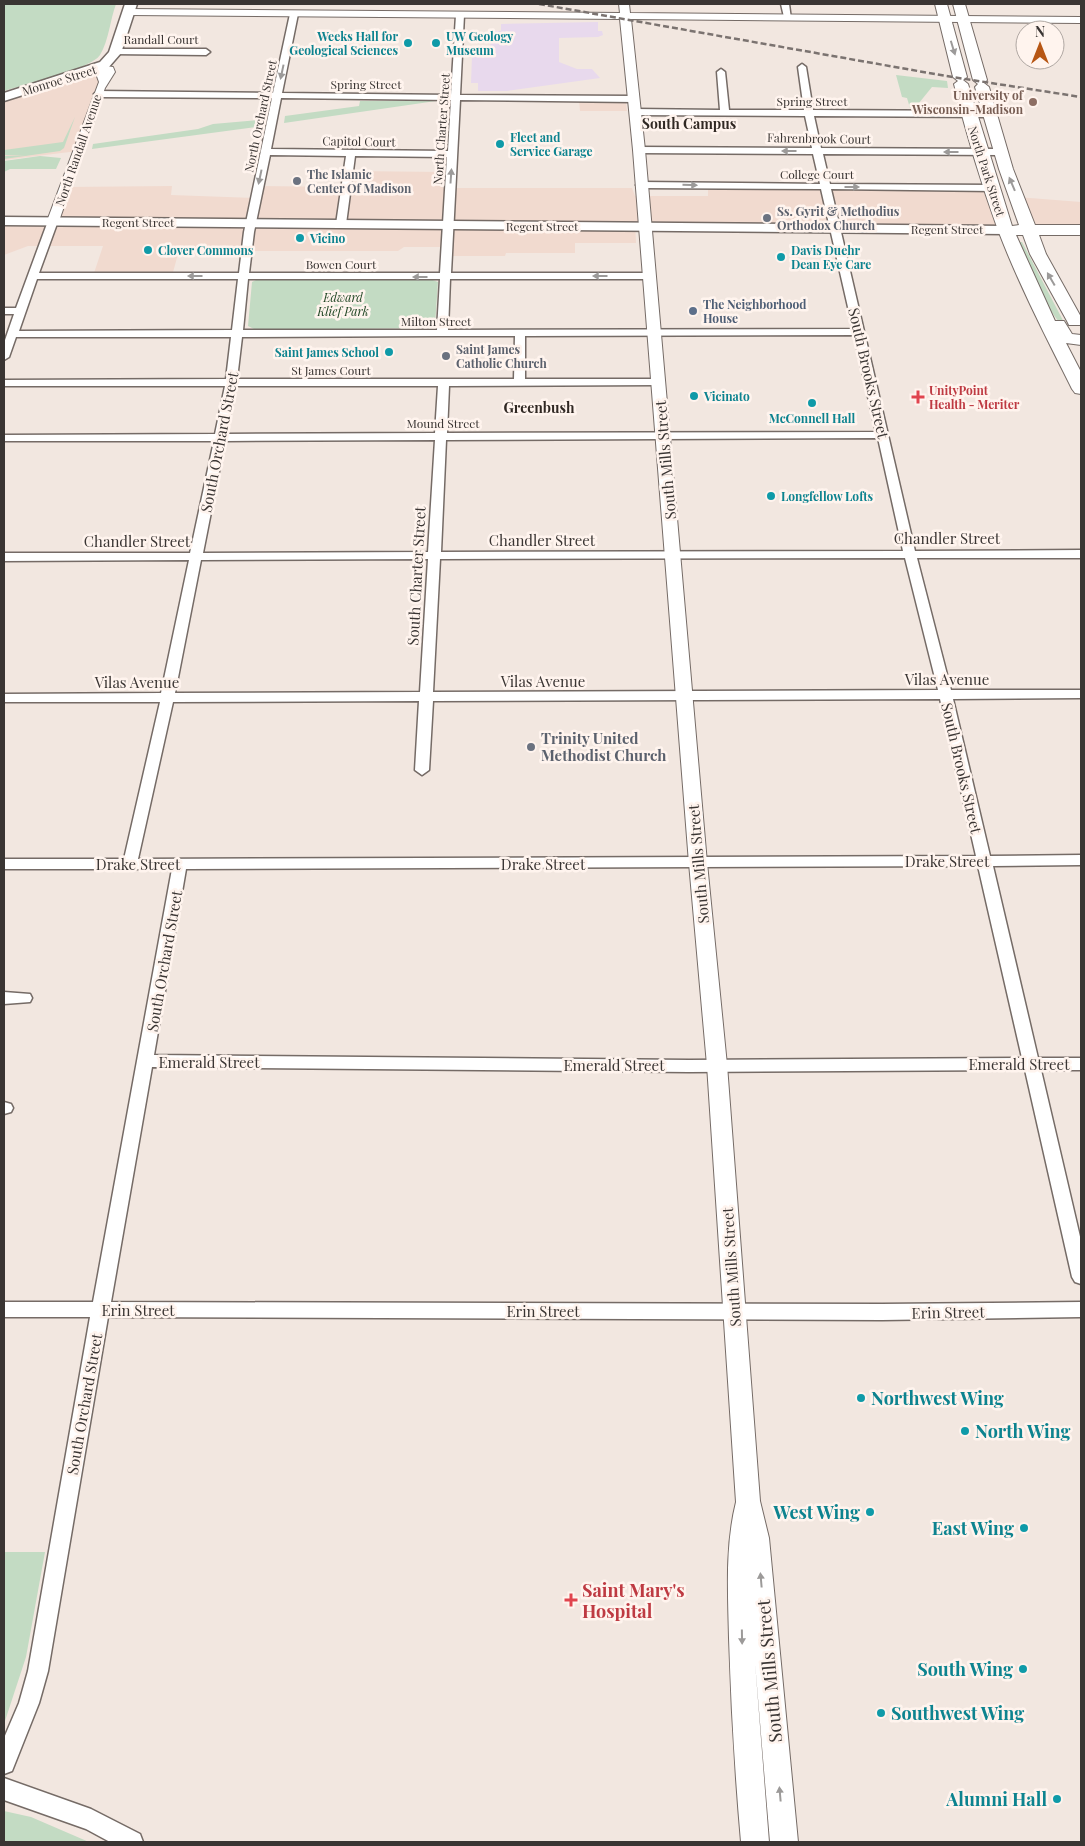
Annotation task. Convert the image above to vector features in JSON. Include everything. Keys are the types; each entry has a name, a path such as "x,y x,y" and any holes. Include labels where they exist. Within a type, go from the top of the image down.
{"main road":[{"name":"North Park Street","path":"941,4 968,114 1006,230 1038,302 1053,324 1081,389"},
{"name":"North Park Street","path":"959,4 1000,152 1042,263 1079,332"},
{"path":"114,55 129,8"},
{"name":"Monroe Street","path":"4,97 101,74 114,55"},
{"name":"Regent Street","path":"4,221 1081,230"},
{"path":"1053,324 1067,338 1079,332"},
{"path":"1079,332 1075,349 1081,368"}],"street":[{"name":"North Charter Street","path":"448,225 461,4"},
{"path":"624,4 639,150 644,227"},
{"path":"786,4 788,18"},
{"path":"129,8 294,14 1081,20"},
{"name":"North Orchard Street","path":"250,223 294,14"},
{"name":"Randall Court","path":"114,55 206,52"},
{"name":"South Brooks Street","path":"802,67 818,151 910,554 929,623 1081,1277"},
{"path":"721,72 725,113"},
{"name":"North Randall Avenue","path":"53,221 98,94 101,74"},
{"name":"Spring Street","path":"98,94 633,98"},
{"name":"Spring Street","path":"635,112 988,114"},
{"name":"Fahrenbrook Court","path":"639,150 1000,152"},
{"name":"Capitol Court","path":"265,152 452,154"},
{"path":"341,224 351,153"},
{"name":"College Court","path":"641,185 993,188"},
{"path":"4,357 53,221"},
{"name":"South Orchard Street","path":"130,864 197,557 231,383 250,223"},
{"path":"442,334 448,225"},
{"name":"South Mills Street","path":"644,227 717,1065 748,1501 757,1538 784,1842"},
{"name":"Bowen Court","path":"33,276 648,276"},
{"path":"4,311 20,311"},
{"name":"Milton Street","path":"12,334 860,332"},
{"path":"519,383 520,334"},
{"name":"St James Court","path":"4,383 658,382"},
{"name":"South Charter Street","path":"422,770 444,383"},
{"name":"Mound Street","path":"4,438 883,435"},
{"name":"Chandler Street","path":"4,557 1081,554"},
{"name":"Vilas Avenue","path":"4,698 685,697 1081,694"},
{"name":"Drake Street","path":"4,864 698,863 1081,860"},
{"name":"South Orchard Street","path":"4,1762 29,1703 38,1671 180,864"},
{"path":"4,998 24,998"},
{"name":"Emerald Street","path":"146,1061 717,1065 1081,1064"},
{"name":"Erin Street","path":"4,1309 734,1312 1081,1310"},
{"name":"South Mills Street","path":"748,1501 742,1527 740,1563 743,1703 755,1842"},
{"path":"4,1789 91,1820 132,1842"}],"shaded area":[{"path":"598,22 598,31 602,31 603,35 598,37 559,38 559,62 577,69 592,69 600,78 507,91 478,91 478,83 471,83 472,56 489,56 492,31 501,31 501,24"},
{"path":"99,68 102,76 78,151 4,160 4,97"},
{"path":"579,100 623,101 626,103 627,111 580,111"},
{"path":"348,171 444,172 443,188 632,188 635,196 708,196 708,187 993,188 1006,230 635,222 636,243 575,243 575,253 506,253 505,256 446,256 447,247 404,247 398,251 247,251 246,255 178,254 172,276 93,276 103,246 28,246 4,255 4,221 53,221 65,187 172,186 171,195 255,198 258,186 346,187"},
{"path":"1017,197 1081,202 1081,230 1030,230"}],"green space":[{"path":"4,4 116,4 105,43 100,55 94,60 71,71 4,91"},
{"path":"896,75 947,81 948,88 932,87 919,103 928,105 925,109 910,108 907,98 902,97"},
{"path":"360,101 436,101 284,123 285,116 359,106"},
{"path":"75,117 64,148 60,151 4,159 4,156 26,155 4,155 4,150 63,142"},
{"path":"258,120 256,127 92,149 93,144 198,129 213,124"},
{"path":"40,156 61,158 56,169 10,169 4,172 4,161"},
{"path":"1018,242 1022,242 1068,330 1061,325 1047,304"},
{"name":"Edward Klief Park","path":"430,279 438,282 435,325 432,328 256,330 248,326 252,282 256,280"},
{"path":"4,1552 45,1552 26,1657 4,1724"},
{"path":"4,1811 31,1817 89,1842 4,1842"}],"railway":[{"path":"539,4 946,76 1081,97"}],"place":[{"name":"Weeks Hall for Geological Sciences","path":"408,43"},
{"name":"UW Geology Museum","path":"436,43"},
{"name":"University of Wisconsin-Madison","path":"1033,102"},
{"name":"Fleet and Service Garage","path":"500,144"},
{"name":"The Islamic Center Of Madison","path":"297,181"},
{"name":"Ss. Gyrit & Methodius Orthodox Church","path":"767,218"},
{"name":"Vicino","path":"300,238"},
{"name":"Clover Commons","path":"148,250"},
{"name":"Davis Duehr Dean Eye Care","path":"781,257"},
{"name":"The Neighborhood House","path":"693,311"},
{"name":"Saint James School","path":"389,352"},
{"name":"Saint James Catholic Church","path":"446,356"},
{"name":"Vicinato","path":"694,396"},
{"name":"UnityPoint Health - Meriter","path":"918,397"},
{"name":"McConnell Hall","path":"812,403"},
{"name":"Longfellow Lofts","path":"771,496"},
{"name":"Trinity United Methodist Church","path":"531,747"},
{"name":"Northwest Wing","path":"861,1398"},
{"name":"North Wing","path":"965,1431"},
{"name":"West Wing","path":"870,1512"},
{"name":"East Wing","path":"1024,1528"},
{"name":"Saint Mary's Hospital","path":"571,1600"},
{"name":"South Wing","path":"1023,1669"},
{"name":"Southwest Wing","path":"881,1713"},
{"name":"Alumni Hall","path":"1057,1799"}],"district":[{"name":"South Campus","path":"689,123"},
{"name":"Greenbush","path":"539,407"}]}
